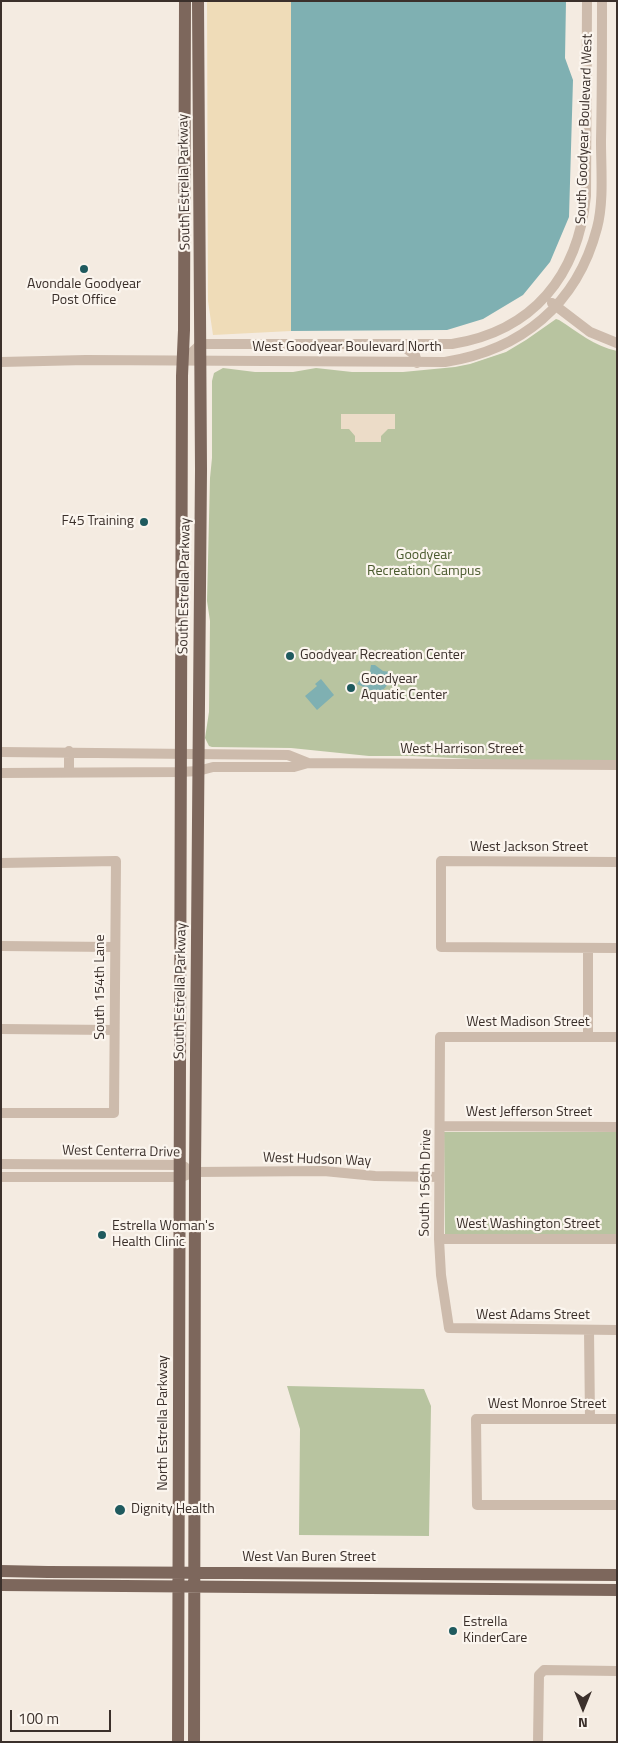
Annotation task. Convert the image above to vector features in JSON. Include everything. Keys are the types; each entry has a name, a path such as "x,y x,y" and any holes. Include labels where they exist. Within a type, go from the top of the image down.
{"main road":[{"name":"South Estrella Parkway","path":"181,1171 185,1"},
{"name":"South Estrella Parkway","path":"195,1172 201,344 198,1"},
{"path":"199,168 192,210 185,226 192,235 195,268 201,280"},
{"path":"182,552 191,560 193,565 193,588 200,601"},
{"name":"North Estrella Parkway","path":"178,1742 181,1171"},
{"path":"194,1742 196,1587 195,1172"},
{"path":"179,1377 195,1377"},
{"name":"West Van Buren Street","path":"1,1571 617,1575"},
{"path":"390,1574 390,1589"},
{"path":"1,1585 617,1590"}],"street":[{"name":"South Goodyear Boulevard West","path":"546,297 564,272 577,245 585,210 587,1"},
{"name":"South Goodyear Boulevard West","path":"557,307 582,267 597,227 600,204 602,1"},
{"path":"586,174 591,191 591,221 597,227"},
{"path":"546,297 590,332 617,343"},
{"name":"West Goodyear Boulevard North","path":"201,344 438,344 474,340 510,324 546,297"},
{"name":"West Goodyear Boulevard North","path":"1,362 445,362 495,349 525,333 557,307"},
{"path":"183,361 201,344"},
{"path":"399,344 415,355 418,362"},
{"name":"West Harrison Street","path":"1,752 288,755 308,763"},
{"path":"69,752 69,772"},
{"name":"West Harrison Street","path":"1,773 181,772 198,771 213,767 294,767 308,763 617,765"},
{"name":"South 154th Lane","path":"1,863 116,861 114,1113 1,1113"},
{"name":"West Jackson Street","path":"588,948 441,947 441,861 617,862"},
{"path":"1,946 114,947"},
{"path":"588,1037 588,948 617,948"},
{"path":"1,1029 114,1030"},
{"name":"West Madison Street","path":"440,1037 617,1037"},
{"name":"South 156th Drive","path":"440,1037 439,1239 441,1275 450,1328"},
{"name":"West Jefferson Street","path":"440,1126 617,1127"},
{"name":"West Centerra Drive","path":"1,1164 195,1172"},
{"name":"West Centerra Drive","path":"1,1177 181,1171"},
{"name":"West Hudson Way","path":"195,1172 324,1171 376,1176 439,1177"},
{"name":"West Washington Street","path":"439,1239 617,1239"},
{"name":"West Adams Street","path":"450,1328 617,1330"},
{"path":"589,1330 590,1419"},
{"name":"West Monroe Street","path":"617,1419 476,1419 477,1505 617,1505"},
{"path":"538,1742 539,1675 544,1670 617,1671"}],"green space":[{"name":"Goodyear Recreation Campus","path":"556,319 594,342 617,351 617,766 412,756 369,756 291,748 209,746 205,738 209,712 210,621 207,601 212,458 212,381 214,373 223,368 255,372 293,372 316,368 352,372 403,372 455,367 506,352"},
{"path":"444,1132 617,1132 617,1234 445,1235"},
{"path":"287,1386 424,1389 431,1406 429,1536 299,1535 300,1429"}],"sand":[{"path":"207,1 291,1 291,331 213,335 208,301"}],"shaded area":[{"path":"341,414 395,414 395,429 388,429 381,436 381,442 355,442 355,436 349,429 341,429"}],"water":[{"path":"291,1 566,1 565,58 573,80 569,217 550,262 523,295 483,319 447,330 291,331"},
{"path":"371,665 375,665 383,671 391,672 387,685 377,693 357,684 363,676 372,676 370,671"},
{"path":"321,679 334,695 317,710 305,696 317,686 315,684"}],"place":[{"name":"Avondale Goodyear Post Office","path":"84,269"},
{"name":"F45 Training","path":"144,522"},
{"name":"Goodyear Recreation Center","path":"290,656"},
{"name":"Goodyear Aquatic Center","path":"351,688"},
{"name":"Estrella Woman's Health Clinic","path":"102,1235"},
{"name":"Dignity Health","path":"120,1510"},
{"name":"Estrella KinderCare","path":"453,1631"}]}
